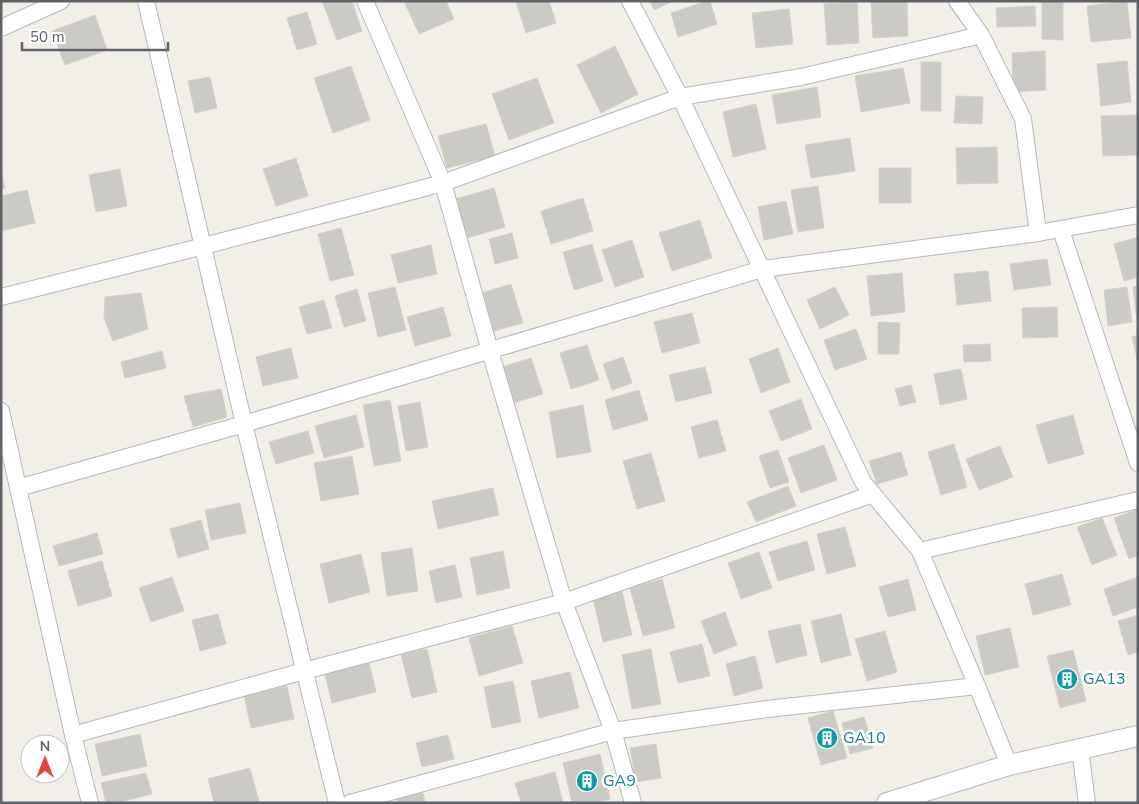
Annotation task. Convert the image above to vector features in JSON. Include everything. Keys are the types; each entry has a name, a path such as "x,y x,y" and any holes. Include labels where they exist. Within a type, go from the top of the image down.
{"street":[{"path":"1,28 61,1"},
{"path":"146,1 244,424 337,803"},
{"path":"365,1 443,183 564,602 613,731 633,803"},
{"path":"630,1 680,97 864,482 920,551 1010,765"},
{"path":"956,1 981,35 1023,119 1038,233"},
{"path":"1,297 443,183 680,97 801,77 981,35"},
{"path":"18,488 244,424 762,269 1061,230 1138,215"},
{"path":"1061,230 1138,463"},
{"path":"1,411 90,803"},
{"path":"73,734 564,602 873,494"},
{"path":"920,551 1138,500"},
{"path":"350,803 613,731 767,709 977,686"},
{"path":"887,803 1010,765 1138,736"},
{"path":"1080,749 1087,803"}],"building":[{"path":"322,1 352,1 362,31 337,40"},
{"path":"404,1 446,1 454,19 419,34"},
{"path":"516,1 549,1 556,23 526,33"},
{"path":"650,1 673,1 654,10"},
{"path":"710,1 717,24 678,37 671,13"},
{"path":"871,1 907,1 908,36 873,38"},
{"path":"1042,1 1063,1 1063,40 1042,39"},
{"path":"1127,1 1131,38 1091,42 1087,6"},
{"path":"857,2 859,43 827,45 824,4"},
{"path":"1035,6 1036,26 997,27 996,8"},
{"path":"789,9 793,44 756,48 752,13"},
{"path":"307,12 317,44 297,50 287,18"},
{"path":"95,15 107,50 65,65 52,31"},
{"path":"615,46 638,94 601,113 577,65"},
{"path":"1045,51 1046,90 1013,92 1012,53"},
{"path":"1127,61 1131,102 1101,106 1097,64"},
{"path":"921,62 941,62 941,111 921,111"},
{"path":"351,66 370,120 333,133 314,78"},
{"path":"903,68 910,103 861,112 855,76"},
{"path":"210,77 217,108 195,113 188,81"},
{"path":"537,78 554,123 509,140 492,94"},
{"path":"817,87 821,117 777,124 772,95"},
{"path":"956,96 983,97 982,124 954,123"},
{"path":"756,104 766,149 733,157 723,112"},
{"path":"1137,115 1138,155 1103,156 1101,116"},
{"path":"486,124 495,156 447,168 438,136"},
{"path":"850,138 855,171 811,178 805,145"},
{"path":"997,147 998,183 957,184 956,148"},
{"path":"296,158 308,196 276,206 263,169"},
{"path":"879,168 911,168 911,203 879,203"},
{"path":"120,169 127,206 96,212 89,175"},
{"path":"1,172 5,188 1,189"},
{"path":"818,186 824,228 798,232 791,190"},
{"path":"494,188 505,227 467,238 456,199"},
{"path":"27,190 35,223 1,231 1,196"},
{"path":"583,198 593,231 551,244 541,211"},
{"path":"786,201 793,234 764,240 758,207"},
{"path":"700,220 712,258 672,271 659,233"},
{"path":"341,228 354,275 330,281 318,234"},
{"path":"512,233 518,258 495,264 489,239"},
{"path":"1138,237 1138,277 1124,281 1114,244"},
{"path":"632,240 644,277 615,287 602,250"},
{"path":"592,244 603,281 574,290 563,252"},
{"path":"431,245 437,274 398,283 391,255"},
{"path":"1047,259 1051,285 1014,290 1010,264"},
{"path":"988,271 991,301 957,305 954,274"},
{"path":"902,273 905,312 871,316 867,276"},
{"path":"511,284 523,323 494,331 482,293"},
{"path":"1138,286 1138,313 1136,314 1133,287"},
{"path":"395,287 406,330 378,337 368,293"},
{"path":"835,287 849,315 820,329 807,300"},
{"path":"1127,287 1132,322 1108,326 1104,290"},
{"path":"357,289 366,321 344,327 335,296"},
{"path":"141,293 148,329 113,341 104,318 105,297"},
{"path":"324,300 332,328 307,334 299,307"},
{"path":"443,307 451,336 415,346 407,317"},
{"path":"1057,307 1058,337 1023,338 1022,308"},
{"path":"692,313 700,343 662,353 654,322"},
{"path":"878,322 900,323 899,354 878,354"},
{"path":"856,329 867,359 835,370 824,340"},
{"path":"1138,335 1138,362 1132,337"},
{"path":"990,344 991,361 964,362 963,345"},
{"path":"587,345 599,380 571,389 560,353"},
{"path":"291,348 298,378 263,386 256,357"},
{"path":"778,348 790,382 761,393 749,359"},
{"path":"162,351 166,368 125,378 121,362"},
{"path":"623,357 632,383 612,390 603,364"},
{"path":"531,358 543,394 513,403 502,367"},
{"path":"705,367 712,393 676,402 669,375"},
{"path":"961,369 967,399 940,405 934,374"},
{"path":"911,385 916,402 900,406 895,389"},
{"path":"221,389 227,417 193,427 184,396"},
{"path":"639,390 648,420 613,430 605,400"},
{"path":"801,399 812,429 781,441 769,411"},
{"path":"390,400 401,461 374,466 363,405"},
{"path":"420,402 428,447 406,451 398,406"},
{"path":"583,405 591,452 557,458 549,412"},
{"path":"356,415 364,447 324,458 315,426"},
{"path":"1073,415 1084,454 1048,464 1036,425"},
{"path":"717,420 726,451 699,458 691,427"},
{"path":"308,431 314,453 276,464 269,442"},
{"path":"954,444 967,487 941,495 928,452"},
{"path":"824,445 837,480 801,493 788,458"},
{"path":"1000,446 1013,477 979,490 966,459"},
{"path":"778,450 789,482 770,488 759,456"},
{"path":"901,452 908,475 877,484 869,461"},
{"path":"651,453 665,501 637,509 623,461"},
{"path":"352,456 359,494 321,501 314,463"},
{"path":"788,486 796,506 756,522 747,502"},
{"path":"493,488 499,515 438,529 432,501"},
{"path":"240,503 246,533 211,540 205,510"},
{"path":"1138,509 1138,556 1129,559 1114,518"},
{"path":"1102,518 1117,555 1092,565 1077,527"},
{"path":"201,520 209,549 178,558 170,529"},
{"path":"845,527 856,566 827,574 817,534"},
{"path":"97,533 103,554 59,566 53,546"},
{"path":"807,541 815,570 778,581 769,552"},
{"path":"412,548 418,591 387,596 381,553"},
{"path":"503,551 510,588 477,595 470,558"},
{"path":"759,552 772,588 741,599 728,563"},
{"path":"361,554 370,592 329,603 320,564"},
{"path":"102,561 112,596 78,606 68,571"},
{"path":"455,565 462,597 436,603 429,571"},
{"path":"1062,574 1071,605 1033,615 1025,584"},
{"path":"172,577 184,611 151,622 139,588"},
{"path":"1138,577 1138,607 1113,616 1104,589"},
{"path":"662,579 675,628 643,636 630,588"},
{"path":"908,579 916,610 888,617 879,587"},
{"path":"622,591 632,635 603,642 593,598"},
{"path":"725,612 737,645 714,654 701,621"},
{"path":"218,614 226,644 200,651 192,620"},
{"path":"841,614 851,655 821,663 811,621"},
{"path":"1138,615 1138,652 1128,655 1118,621"},
{"path":"800,624 807,655 776,663 768,631"},
{"path":"512,626 523,663 479,676 469,638"},
{"path":"1010,628 1019,667 985,675 976,636"},
{"path":"885,631 897,672 867,681 855,639"},
{"path":"702,644 710,676 678,683 670,652"},
{"path":"427,649 437,692 412,698 401,654"},
{"path":"651,649 661,704 632,709 622,655"},
{"name":"GA13","path":"1073,650 1086,701 1060,708 1047,656"},
{"path":"755,656 763,688 734,696 726,664"},
{"path":"369,663 376,692 332,703 325,674"},
{"path":"570,672 579,708 539,718 531,681"},
{"path":"513,681 521,722 492,728 484,687"},
{"path":"287,686 294,719 251,728 244,695"},
{"name":"GA10","path":"833,711 847,758 821,765 808,718"},
{"path":"864,717 873,748 850,754 842,723"},
{"path":"140,734 147,766 102,776 95,744"},
{"path":"448,735 454,759 422,767 416,743"},
{"path":"656,744 661,778 636,782 630,748"},
{"name":"GA9","path":"600,754 610,799 596,803 572,803 563,763"},
{"path":"250,768 259,802 214,803 208,779"},
{"path":"555,772 563,803 521,803 515,783"},
{"path":"146,773 152,794 117,803 106,803 101,783"},
{"path":"423,793 425,803 398,803 397,799"}],"place":[{"name":"GA13","path":"1067,679"},
{"name":"GA10","path":"827,738"},
{"name":"GA9","path":"587,781"}]}
